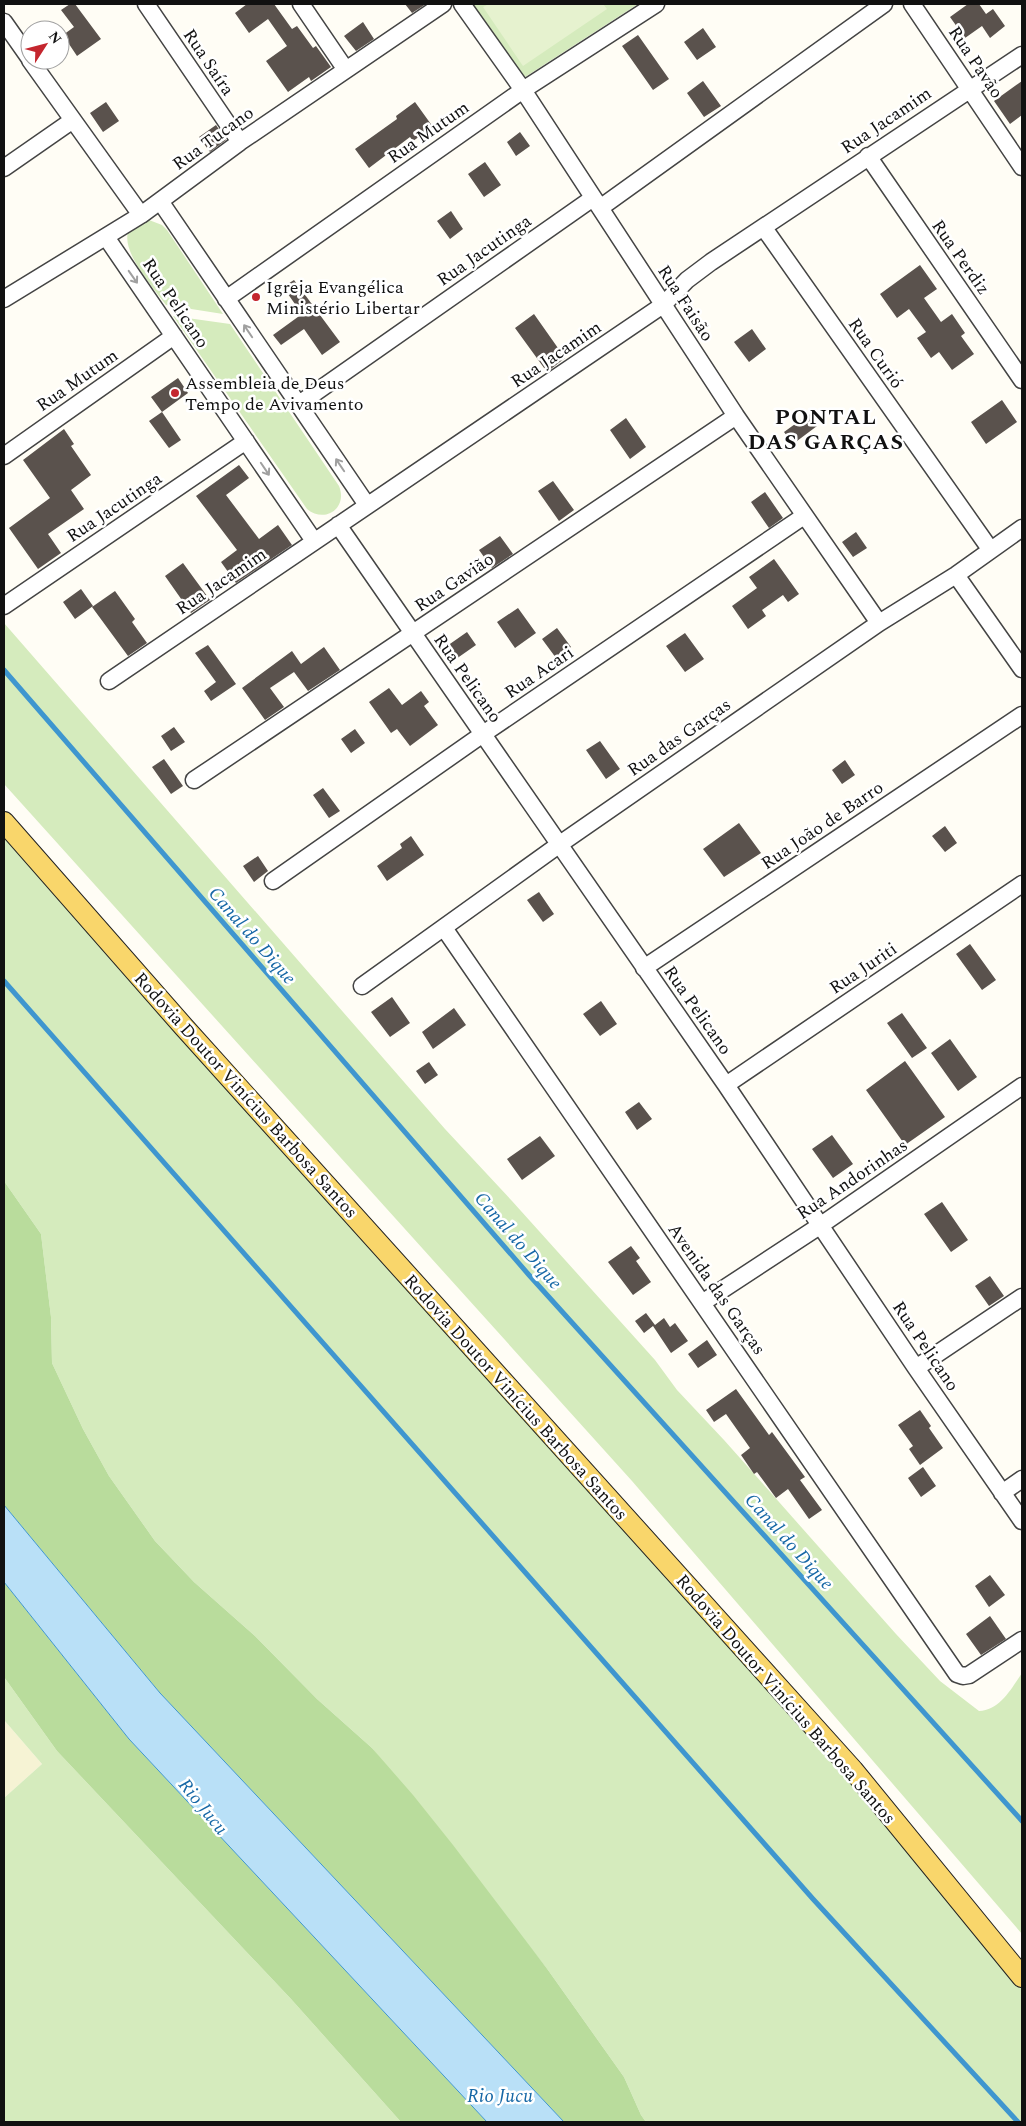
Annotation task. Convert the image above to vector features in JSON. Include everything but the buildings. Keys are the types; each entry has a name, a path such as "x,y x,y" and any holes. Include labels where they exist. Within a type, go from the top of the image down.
{"main road":[{"name":"Rodovia Doutor Vinícius Barbosa Santos","path":"4,822 183,1026 853,1770 1022,1977"}],"street":[{"name":"Rua Saíra","path":"146,4 240,142"},
{"path":"301,4 346,70"},
{"name":"Rua Tucano","path":"4,299 141,215 240,142 442,4"},
{"name":"Rua Faisão","path":"462,4 523,90 736,416 879,623"},
{"name":"Rua Mutum","path":"226,298 523,90 656,4"},
{"name":"Rua Jacutinga","path":"298,404 597,203 884,4"},
{"name":"Rua Pavão","path":"912,4 1022,167"},
{"path":"4,23 20,46"},
{"name":"Rua Jacamim","path":"109,681 663,305 687,280 868,156 1022,55"},
{"path":"37,70 141,215"},
{"path":"4,168 73,120"},
{"name":"Rua Perdiz","path":"868,156 1022,380"},
{"path":"160,201 367,505"},
{"name":"Rua Curió","path":"764,228 990,549"},
{"name":"Rua Pelicano","path":"106,237 314,541"},
{"name":"Rua Mutum","path":"4,456 174,336"},
{"name":"Rua Gavião","path":"194,780 736,416"},
{"name":"Rua Jacutinga","path":"4,606 246,441"},
{"name":"Rua Acari","path":"273,881 482,734 804,516"},
{"name":"Rua Pelicano","path":"338,525 726,1085 916,1368 1022,1521"},
{"name":"Rua das Garças","path":"362,986 560,844 879,623 956,575 1022,528"},
{"path":"956,575 1022,669"},
{"name":"Rua João de Barro","path":"644,968 1022,715"},
{"name":"Rua Juriti","path":"726,1085 1022,884"},
{"name":"Avenida das Garças","path":"444,928 957,1674 969,1675 1022,1640"},
{"name":"Rua Andorinhas","path":"702,1304 821,1225 1022,1086"},
{"path":"916,1368 1022,1297"},
{"path":"1002,1493 1022,1479"}],"shaded area":[{"path":"4,1720 42,1764 4,1798"}],"green space":[{"path":"472,4 638,4 522,79"},
{"path":"489,4 603,4 607,9 523,66 483,7"},
{"path":"149,220 162,225 167,230 223,314 166,305 141,272 128,245 128,233 134,225"},
{"path":"173,316 230,324 339,486 341,494 338,507 327,514 321,515 307,509"},
{"path":"4,623 445,1129 655,1360 677,1390 940,1681 979,1711 986,1710 999,1703 1022,1673 1022,1934 632,1481 4,784"},
{"path":"4,826 611,1500 1022,1977 1022,2122 646,2122 624,2077 548,1970 372,1748 317,1699 255,1636 194,1582 155,1541 109,1476 83,1429 52,1363 51,1317 41,1234 4,1181"},
{"path":"4,1181 41,1234 51,1317 52,1363 83,1429 109,1476 155,1541 194,1582 255,1636 317,1699 372,1748 413,1795 548,1970 624,2077 646,2122 564,2122 160,1693 4,1505"},
{"path":"4,1582 129,1739 487,2122 401,2122 291,1999 57,1751 4,1677"},
{"path":"4,1677 57,1751 291,1999 401,2122 4,2122 4,1798 42,1764 4,1720"}],"water":[{"name":"Rio Jucu","path":"4,1505 160,1693 564,2122 487,2122 129,1739 4,1582"}],"waterway":[{"name":"Canal do Dique","path":"4,670 529,1275 1022,1821"},
{"path":"4,981 813,1899 1018,2122"}],"place":[{"name":"Igreja Evangélica Ministério Libertar","path":"256,297"},
{"name":"Assembleia de Deus Tempo de Avivamento","path":"175,393"}],"district":[{"name":"PONTAL DAS GARÇAS","path":"826,428"}]}
